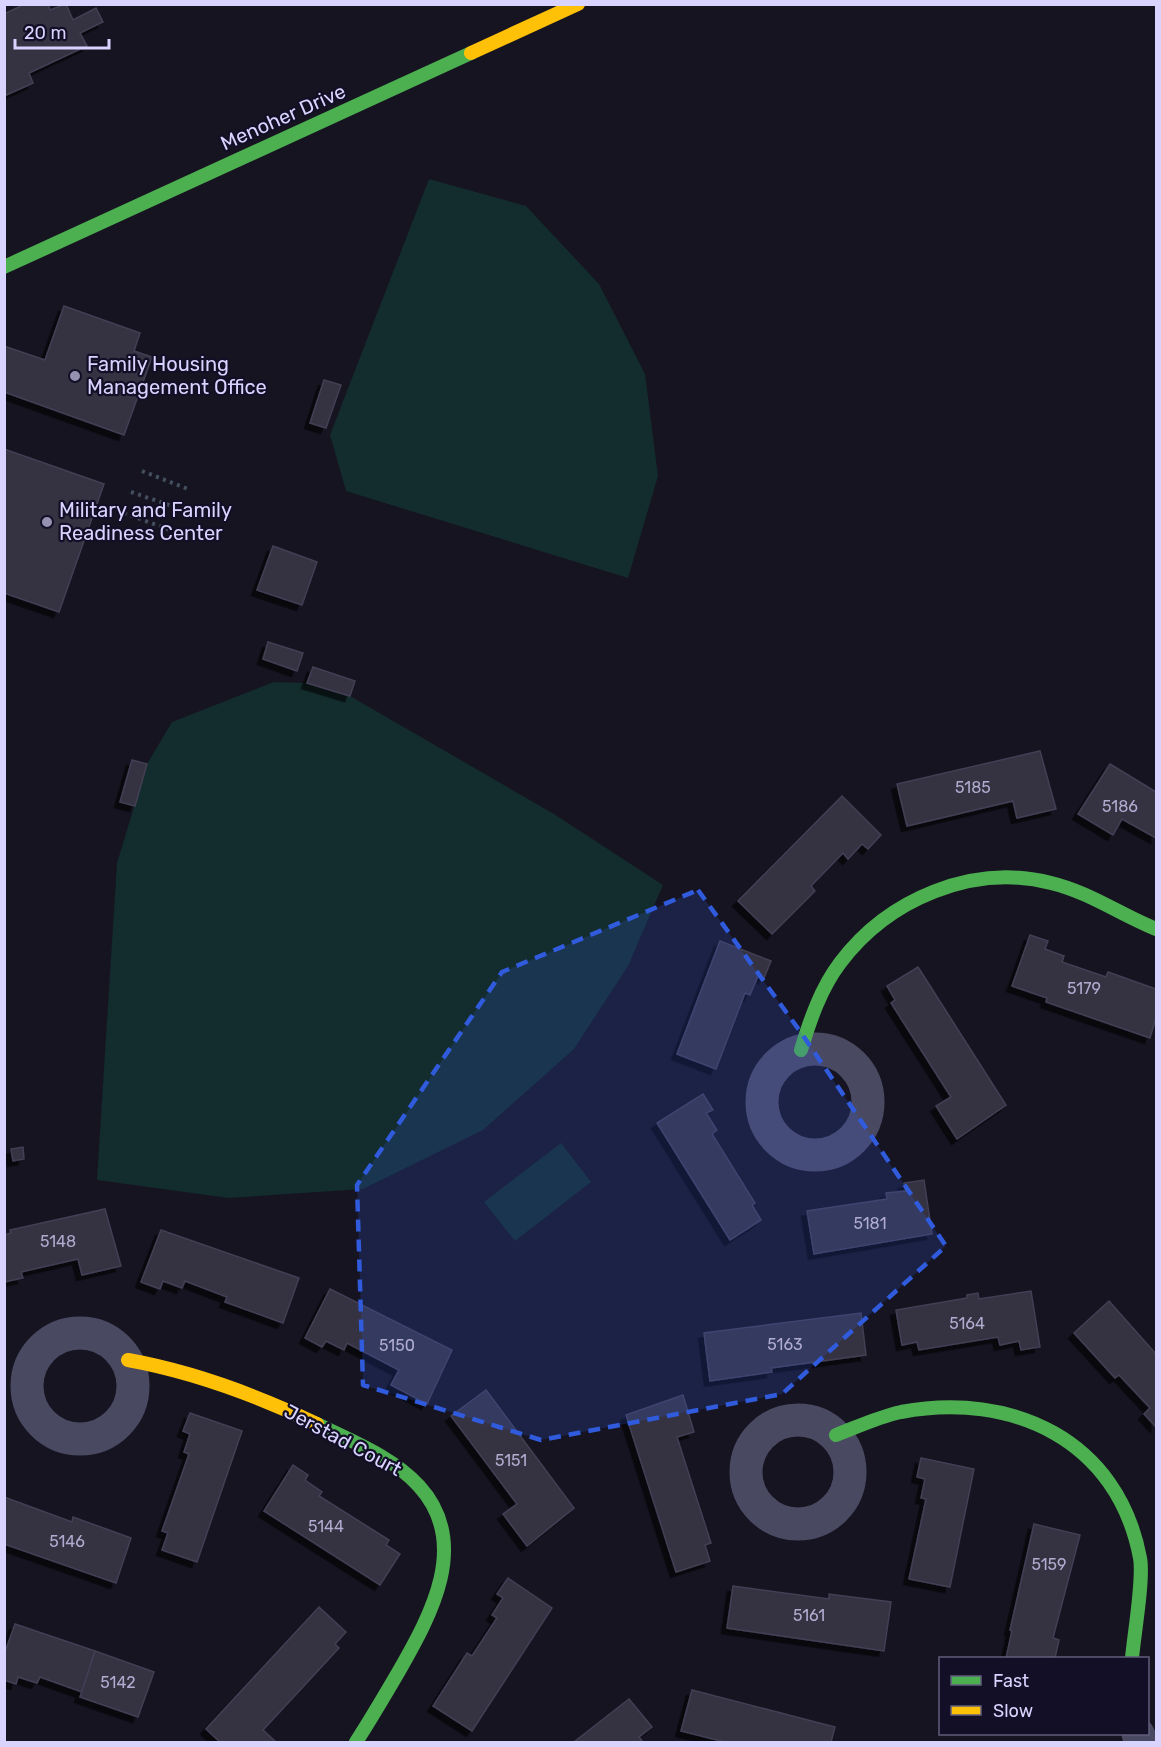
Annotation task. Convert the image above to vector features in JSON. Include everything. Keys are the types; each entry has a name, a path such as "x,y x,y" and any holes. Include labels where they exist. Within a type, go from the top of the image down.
{"street":[{"name":"Menoher Drive","path":"4,267 578,5"},
{"path":"801,1050 822,993 840,963 865,933 897,908 939,889 988,879 1048,881 1065,886 1156,929"},
{"name":"Jerstad Court","path":"128,1360 197,1374 254,1394 393,1463 414,1478 428,1495 441,1527 446,1547 446,1568 442,1586 418,1636 356,1743"},
{"path":"836,1435 890,1414 911,1410 994,1409 1039,1422 1074,1444 1104,1472 1115,1489 1138,1547 1141,1560 1132,1657"}],"path":[{"path":"142,471 188,489"},
{"path":"131,492 181,509"},
{"path":"124,513 173,531"}],"highlighted area":[{"path":"698,890 802,1034 946,1246 782,1394 541,1440 363,1385 357,1185 502,972"}],"green space":[{"path":"429,179 526,206 599,284 645,374 658,476 628,578 346,491 330,435"},
{"path":"274,682 307,683 350,696 554,814 663,885 628,966 574,1049 483,1130 363,1189 229,1198 97,1180 117,863 147,764 172,722"},
{"path":"561,1143 591,1182 515,1241 484,1202"}],"building":[{"path":"25,4 48,4 50,10 66,4 73,20 96,8 103,22 80,33 87,46 29,73 33,83 4,96 4,14"},
{"name":"Family Housing Management Office","path":"64,306 140,333 134,351 152,357 124,435 4,392 4,346 45,360"},
{"path":"324,380 341,385 326,428 310,423"},
{"name":"Military and Family Readiness Center","path":"4,449 104,484 59,612 4,593"},
{"path":"273,546 317,562 302,605 257,590"},
{"path":"268,642 303,653 297,671 263,659"},
{"path":"313,667 355,681 350,696 307,683"},
{"path":"1040,751 1056,809 1017,818 1013,801 907,826 897,784"},
{"path":"132,760 147,764 135,806 120,802"},
{"path":"1110,764 1156,792 1156,838 1122,819 1113,835 1078,814"},
{"path":"842,796 881,835 868,849 862,844 848,859 843,853 811,886 815,891 772,934 738,901"},
{"path":"1030,935 1048,941 1045,949 1064,956 1062,962 1106,977 1108,972 1156,989 1156,1018 1150,1038 1046,1002 1047,998 1012,986"},
{"path":"720,941 771,961 764,978 758,976 750,995 745,993 716,1069 677,1054"},
{"path":"918,967 1006,1105 957,1139 936,1106 951,1097 891,1003 895,1000 887,986"},
{"path":"703,1094 713,1110 706,1113 717,1130 712,1134 755,1203 752,1205 761,1220 730,1240 657,1123"},
{"path":"23,1147 24,1159 13,1161 11,1149"},
{"path":"924,1180 932,1234 814,1254 807,1211 887,1199 886,1193 906,1191 904,1183"},
{"path":"105,1209 121,1266 82,1275 78,1259 21,1272 23,1278 4,1282 4,1235 11,1233 10,1230"},
{"path":"161,1230 299,1278 283,1323 225,1302 227,1297 185,1281 182,1288 163,1281 160,1289 141,1282"},
{"path":"330,1289 452,1350 427,1404 391,1385 399,1370 347,1343 344,1350 326,1341 322,1347 305,1338"},
{"path":"1031,1291 1040,1347 1021,1350 1019,1341 1000,1345 998,1337 919,1350 917,1342 902,1345 896,1310 967,1298 967,1295 978,1293 979,1299"},
{"path":"1109,1301 1156,1354 1156,1427 1144,1414 1150,1408 1119,1375 1115,1378 1074,1333"},
{"path":"861,1313 866,1355 771,1368 772,1372 710,1381 704,1333"},
{"path":"486,1390 574,1508 527,1546 503,1514 517,1504 451,1416"},
{"path":"683,1395 694,1432 677,1437 711,1543 705,1545 710,1561 676,1572 626,1415"},
{"path":"190,1413 242,1431 197,1562 162,1550 168,1533 162,1531 189,1454 184,1452 190,1434 183,1431"},
{"path":"921,1458 974,1469 950,1587 909,1579 926,1499 921,1498 925,1479 917,1477"},
{"path":"293,1465 308,1475 305,1480 322,1492 319,1496 389,1540 386,1545 400,1554 380,1585 264,1511"},
{"path":"4,1497 72,1522 73,1517 131,1538 116,1583 4,1544"},
{"path":"1034,1524 1080,1535 1053,1638 1059,1640 1055,1657 1006,1657 1012,1631 1010,1630"},
{"path":"508,1578 552,1608 472,1731 433,1706 467,1653 472,1656 497,1618 492,1615 503,1598 497,1594"},
{"path":"733,1586 829,1599 829,1594 891,1602 884,1651 727,1628"},
{"path":"319,1607 346,1632 335,1644 339,1648 263,1730 276,1742 220,1742 206,1729"},
{"path":"15,1624 95,1651 82,1692 40,1677 37,1683 18,1677 16,1684 4,1680 4,1655"},
{"path":"95,1651 154,1672 138,1717 80,1697"},
{"path":"692,1690 835,1727 831,1742 725,1742 681,1731"},
{"path":"629,1699 652,1727 639,1737 643,1742 574,1742"}],"traffic: fast":[{"path":"4,267 471,53"},
{"path":"801,1050 812,1016 840,963 860,940 882,921 907,904 934,892 963,883 992,878 1022,878 1051,883 1079,892 1156,929"},
{"path":"836,1435 901,1412 942,1407 982,1409 1020,1418 1054,1433 1084,1454 1109,1482 1128,1517 1140,1558 1140,1592 1132,1657"},
{"path":"317,1424 384,1458 409,1476 434,1508 442,1531 444,1555 433,1603 411,1649 356,1742"}],"traffic: slow":[{"path":"471,53 578,4"},
{"path":"128,1360 177,1371 225,1386 271,1403 317,1424"}],"place":[{"name":"Family Housing Management Office","path":"75,376"},
{"name":"Military and Family Readiness Center","path":"47,522"}]}
